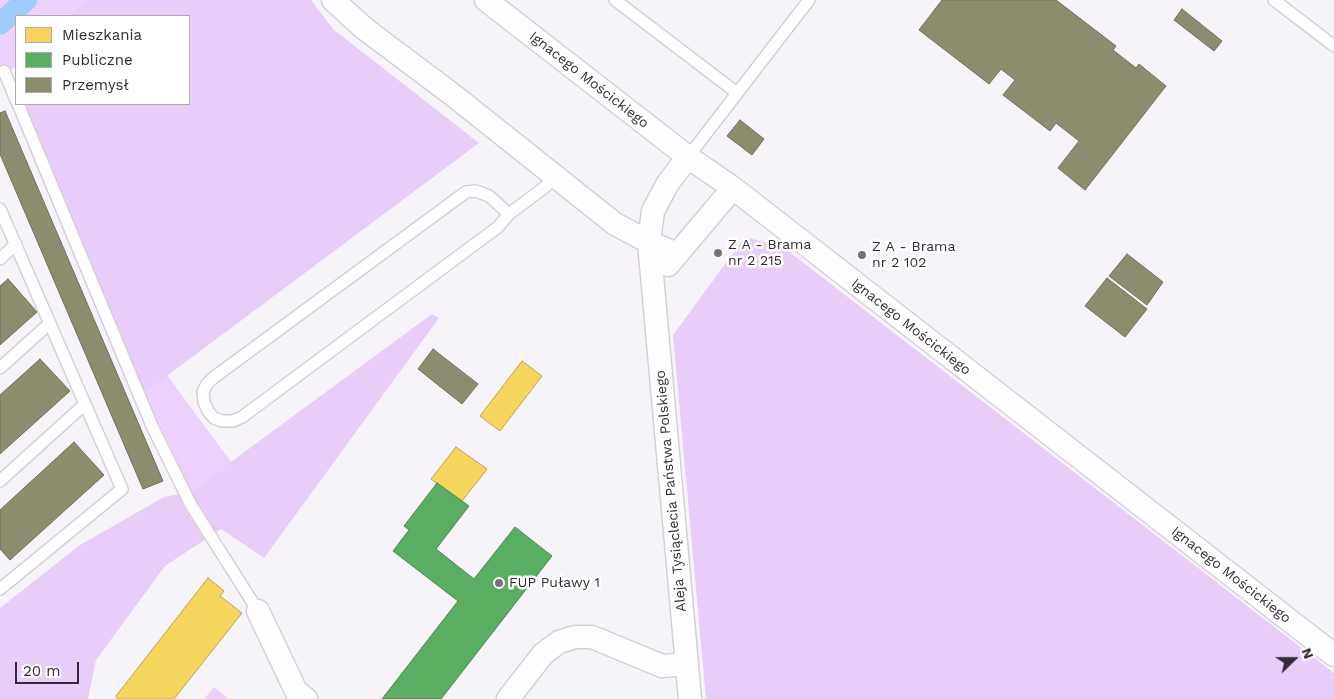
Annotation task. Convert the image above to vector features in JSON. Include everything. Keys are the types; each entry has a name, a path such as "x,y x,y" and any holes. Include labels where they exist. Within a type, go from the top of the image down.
{"street":[{"path":"334,0 365,28 453,95 615,224 677,254"},
{"name":"Ignacego Mościckiego","path":"486,0 688,157 733,188 1334,655"},
{"name":"Aleja Tysiąclecia Państwa Polskiego","path":"688,157 668,183 653,212 649,242 690,699"},
{"path":"652,283 733,188"},
{"path":"258,611 296,690 306,699"},
{"path":"508,699 542,654 559,642 575,637 592,637 662,666 687,664"}],"lane":[{"path":"688,157 809,0"},
{"path":"1274,0 1334,46"},
{"path":"619,1 736,93"},
{"path":"4,71 15,98"},
{"path":"18,105 152,426 191,505 258,611"},
{"path":"508,214 489,196 476,191 466,192 213,378 207,384 204,392 204,402 208,412 214,418 222,421 233,421 242,417 498,227 508,214 545,187 556,176"},
{"path":"0,209 122,489 0,589"},
{"path":"0,259 16,244"},
{"path":"0,368 50,323"},
{"path":"0,481 85,404"}],"shaded area":[{"path":"0,0 85,0 69,15 15,15 15,67 0,81"},
{"path":"85,0 311,0 333,29 479,143 144,393 24,105 190,105 190,15 69,15"},
{"path":"745,237 783,247 1334,673 1334,699 706,699 673,335"},
{"path":"432,314 439,318 264,558 221,529 165,566 96,660 88,699 0,699 0,608 80,545 164,497 190,492"},
{"path":"167,375 231,462 190,492 144,393"},
{"path":"214,687 229,699 204,699"}],"building: Mieszkania":[{"path":"522,361 542,376 500,431 480,416"},
{"path":"456,447 487,469 462,501 431,479"},
{"path":"208,578 224,591 220,596 242,613 174,699 118,699 116,696"}],"building: Publiczne":[{"path":"437,483 469,506 436,549 474,579 515,527 552,556 441,699 382,699 458,601 393,551 409,530 404,526"}],"building: Przemysł":[{"path":"942,0 1056,0 1116,46 1113,50 1136,68 1139,64 1166,86 1085,190 1058,168 1079,141 1056,123 1050,131 1003,95 1015,80 1001,69 989,84 919,30"},
{"path":"1182,9 1222,41 1214,51 1174,20"},
{"path":"5,111 163,481 143,489 0,154 0,113"},
{"path":"740,120 764,139 752,155 727,136"},
{"path":"1127,254 1163,282 1147,305 1109,276"},
{"path":"1107,278 1147,309 1125,337 1085,306"},
{"path":"8,279 37,312 0,345 0,286"},
{"path":"433,349 478,384 462,404 418,369"},
{"path":"40,359 70,391 0,454 0,395"},
{"path":"74,442 104,475 10,560 0,549 0,510"}],"waterway":[{"path":"0,24 26,0"}],"place":[{"name":"Z A - Brama nr 2 215","path":"718,253"},
{"name":"Z A - Brama nr 2 102","path":"862,255"},
{"name":"FUP Puławy 1","path":"499,583"}]}
